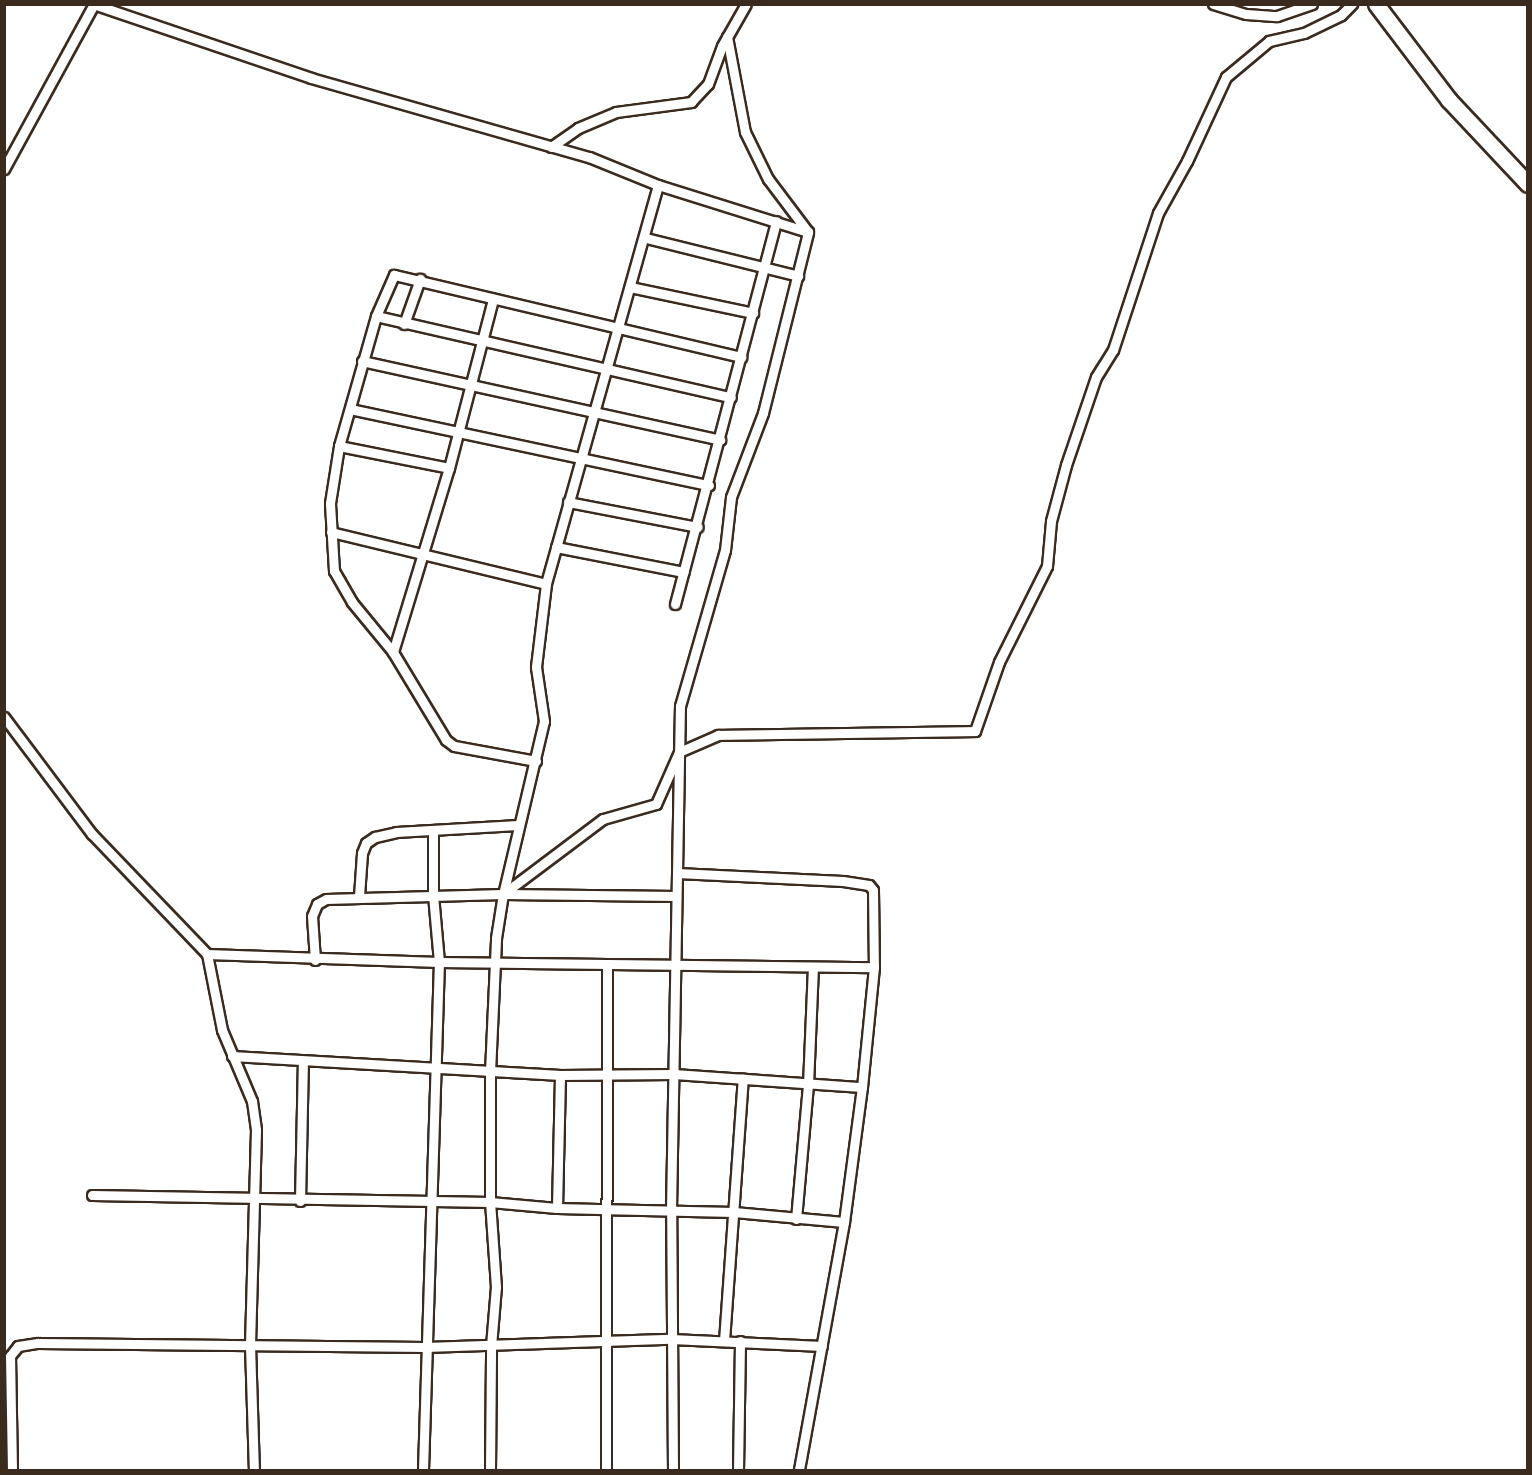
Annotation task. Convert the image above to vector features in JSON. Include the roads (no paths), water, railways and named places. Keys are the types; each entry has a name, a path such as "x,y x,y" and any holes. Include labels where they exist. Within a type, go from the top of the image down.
{"highway":[{"path":"1376,4 1449,100 1527,184"}],"street":[{"path":"551,147 578,128 616,112 691,102 708,84 727,37 746,4"},
{"path":"1214,4 1246,14 1277,16 1312,4"},
{"path":"503,894 603,819 656,804 679,752 728,734 975,731 999,662 1047,566 1052,521 1066,465 1096,377 1113,350 1158,213 1187,161 1226,77 1269,41 1304,33 1352,4"},
{"path":"4,169 8,156 94,5 311,78 589,157 658,185 808,232"},
{"path":"673,1470 671,1210 680,706 723,560 731,497 763,413 808,232 768,179 745,132 727,37"},
{"path":"490,1470 491,1346 496,1277 490,1202 490,1072 495,963 503,894 544,721 536,666 546,584 579,456 646,237 658,185"},
{"path":"675,604 698,527 776,221"},
{"path":"646,237 798,276"},
{"path":"536,761 454,746 446,740 393,652 352,602 334,572 330,503 339,446 376,315 394,275 420,279 493,299 741,357"},
{"path":"404,324 420,279"},
{"path":"630,287 753,313"},
{"path":"393,652 450,468 484,342 493,299"},
{"path":"376,315 404,324 731,397"},
{"path":"362,361 720,440"},
{"path":"350,409 709,485"},
{"path":"339,446 450,468"},
{"path":"568,501 698,527"},
{"path":"331,532 546,584"},
{"path":"556,547 684,572"},
{"path":"4,717 92,834 207,954 222,1030 252,1101 256,1130 250,1345 254,1470"},
{"path":"358,896 366,843 396,832 518,825"},
{"path":"423,1470 425,1347 439,962 433,895 434,830"},
{"path":"676,873 869,885 873,890 874,967 862,1086 844,1222 800,1470"},
{"path":"315,960 312,916 317,904 326,899 358,896 503,894 676,896"},
{"path":"207,954 315,960 874,967"},
{"path":"606,1470 607,965"},
{"path":"796,1219 808,1085 813,967"},
{"path":"232,1056 490,1072 560,1075 674,1074 808,1085 862,1086"},
{"path":"300,1201 303,1060"},
{"path":"557,1208 560,1075"},
{"path":"724,1341 743,1078"},
{"path":"92,1195 300,1201 490,1202 557,1208 734,1212 844,1222"},
{"path":"12,1470 10,1356 18,1346 51,1342 425,1347 671,1339 822,1346"},
{"path":"738,1470 740,1341"}]}
